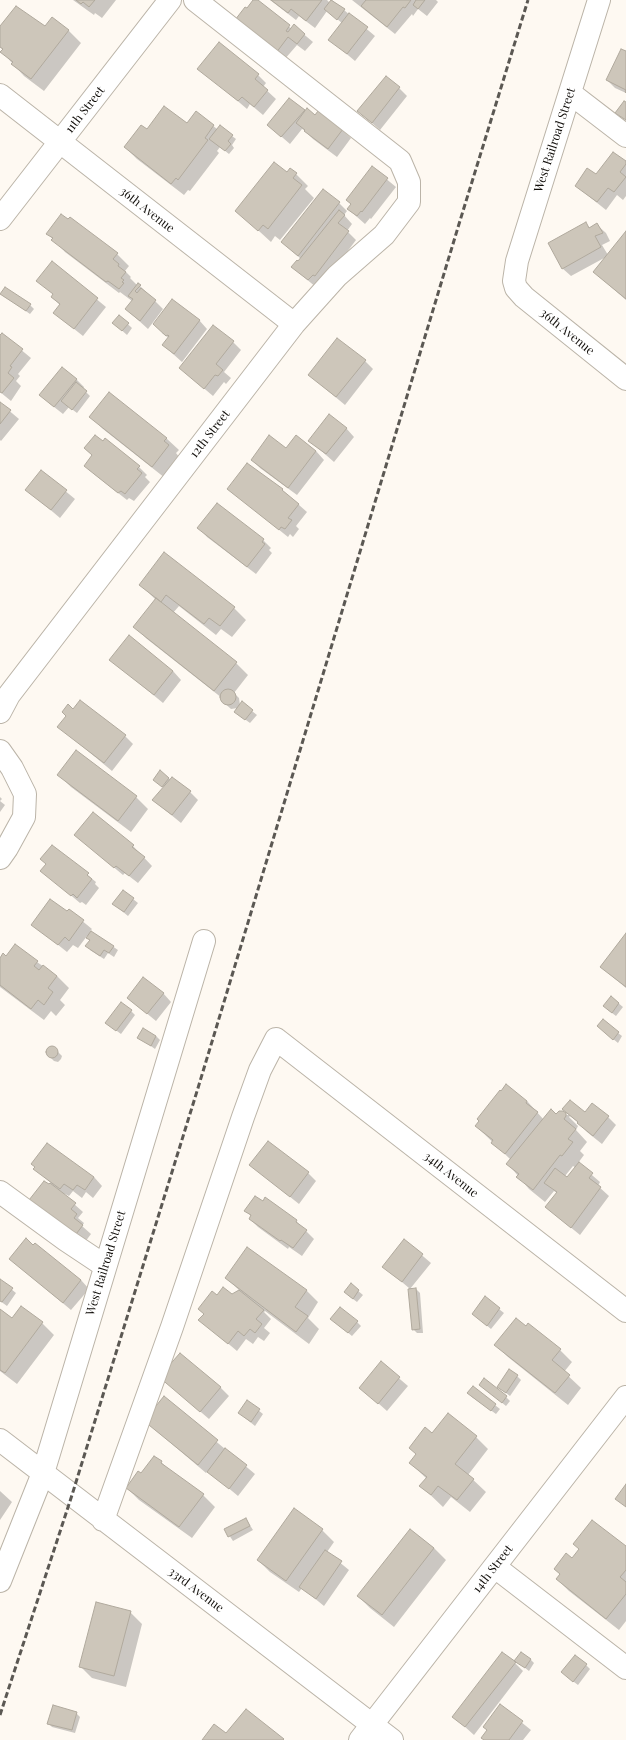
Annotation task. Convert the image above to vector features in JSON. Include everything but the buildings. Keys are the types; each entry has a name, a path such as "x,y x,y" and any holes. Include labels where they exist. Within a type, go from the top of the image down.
{"street":[{"name":"11th Street","path":"0,219 170,0"},
{"name":"12th Street","path":"0,712 9,695 294,324 337,276 384,235 409,202 410,182 400,161 195,0"},
{"name":"West Railroad Street","path":"514,281 517,261 599,0"},
{"path":"570,93 626,136"},
{"name":"36th Avenue","path":"0,95 294,324"},
{"name":"36th Avenue","path":"514,281 516,288 524,297 626,379"},
{"path":"0,752 12,768 25,794 24,817 0,858"},
{"name":"West Railroad Street","path":"0,1581 43,1473 204,941"},
{"name":"34th Avenue","path":"103,1520 172,1327 243,1117 260,1070 276,1039 626,1311"},
{"path":"0,1192 66,1240 105,1266"},
{"name":"14th Street","path":"366,1732 626,1397"},
{"name":"33rd Avenue","path":"0,1440 103,1520 366,1732 392,1740"},
{"path":"494,1567 626,1668"}],"railway":[{"path":"0,1715 72,1495 198,1088 528,0"}]}
